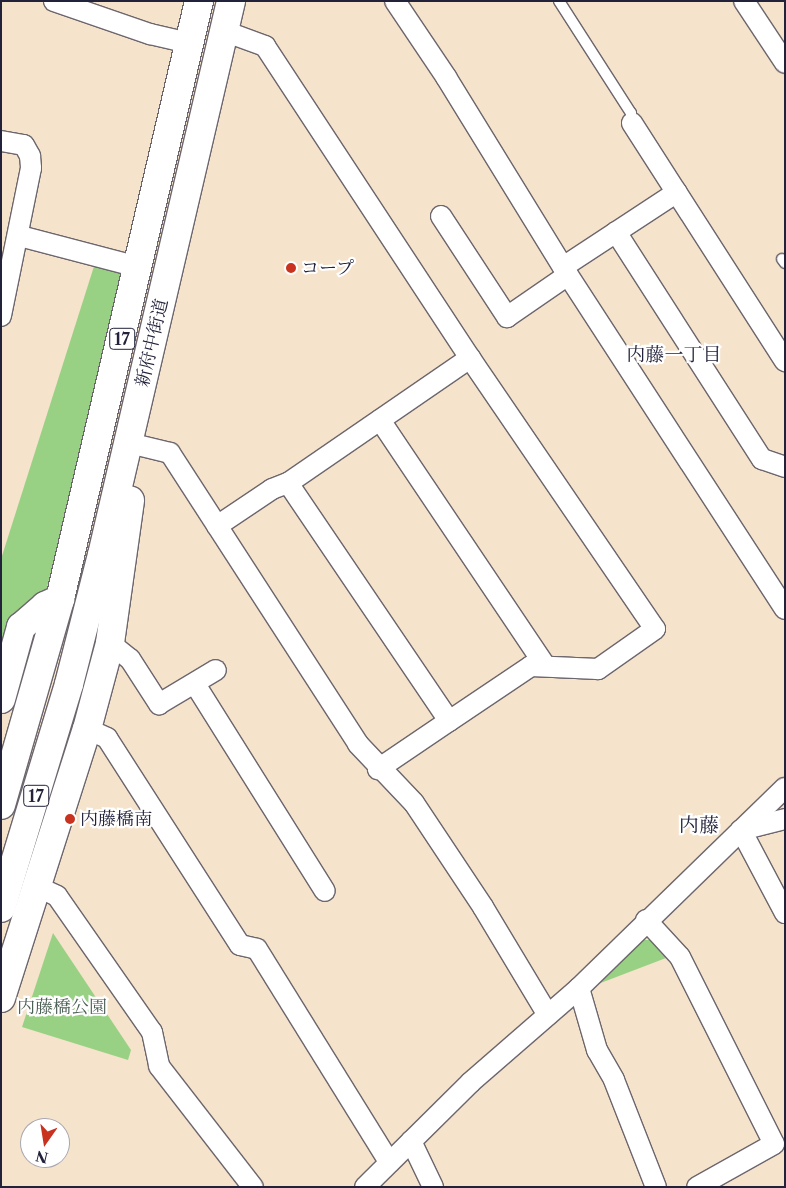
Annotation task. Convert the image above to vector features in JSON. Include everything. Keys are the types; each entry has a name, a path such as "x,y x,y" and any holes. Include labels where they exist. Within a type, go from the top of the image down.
{"main road":[{"name":"新府中街道","path":"1,804 60,599 198,1"},
{"name":"新府中街道","path":"1,908 69,684 130,443 231,1"},
{"name":"17","path":"1,998 88,729 110,643 130,510 130,443"},
{"path":"2,692 21,627 45,606 60,599"}],"street":[{"path":"54,1 150,34 189,43"},
{"path":"395,1 565,271 785,609"},
{"path":"744,1 785,64"},
{"path":"224,31 264,46 470,358 655,629 598,669 531,666 378,769"},
{"path":"632,123 785,361"},
{"path":"1,141 24,145 30,156 20,236 1,316"},
{"path":"441,216 507,317 616,232 677,192"},
{"path":"616,232 762,459 785,467"},
{"path":"20,236 138,267"},
{"path":"217,526 272,489 288,483 470,358"},
{"path":"380,420 545,666"},
{"path":"130,443 170,454 358,744 378,769 414,803 484,907 548,1015"},
{"path":"288,483 449,721"},
{"path":"110,643 130,659 159,704 216,670"},
{"path":"195,684 325,891"},
{"path":"88,729 107,738 240,945 257,949 389,1162"},
{"path":"365,1187 471,1082 579,988 646,920 785,788"},
{"path":"741,830 785,819"},
{"path":"741,830 785,912"},
{"path":"38,887 57,896 152,1032 159,1066 253,1187"},
{"path":"646,920 680,957 774,1144 696,1187"},
{"path":"579,988 596,1050 614,1080 656,1187"},
{"path":"411,1141 434,1187"}],"lane":[{"path":"559,1 631,113 632,123"}],"green space":[{"path":"96,260 129,269 34,638 1,681 1,559"},
{"name":"内藤橋公園","path":"53,933 131,1050 128,1060 22,1027"},
{"path":"643,940 650,940 666,958 598,984"}],"place":[{"name":"コープ","path":"291,268"},
{"name":"内藤橋南","path":"70,819"}],"district":[{"name":"内藤一丁目","path":"674,355"},
{"name":"内藤","path":"699,825"}]}
